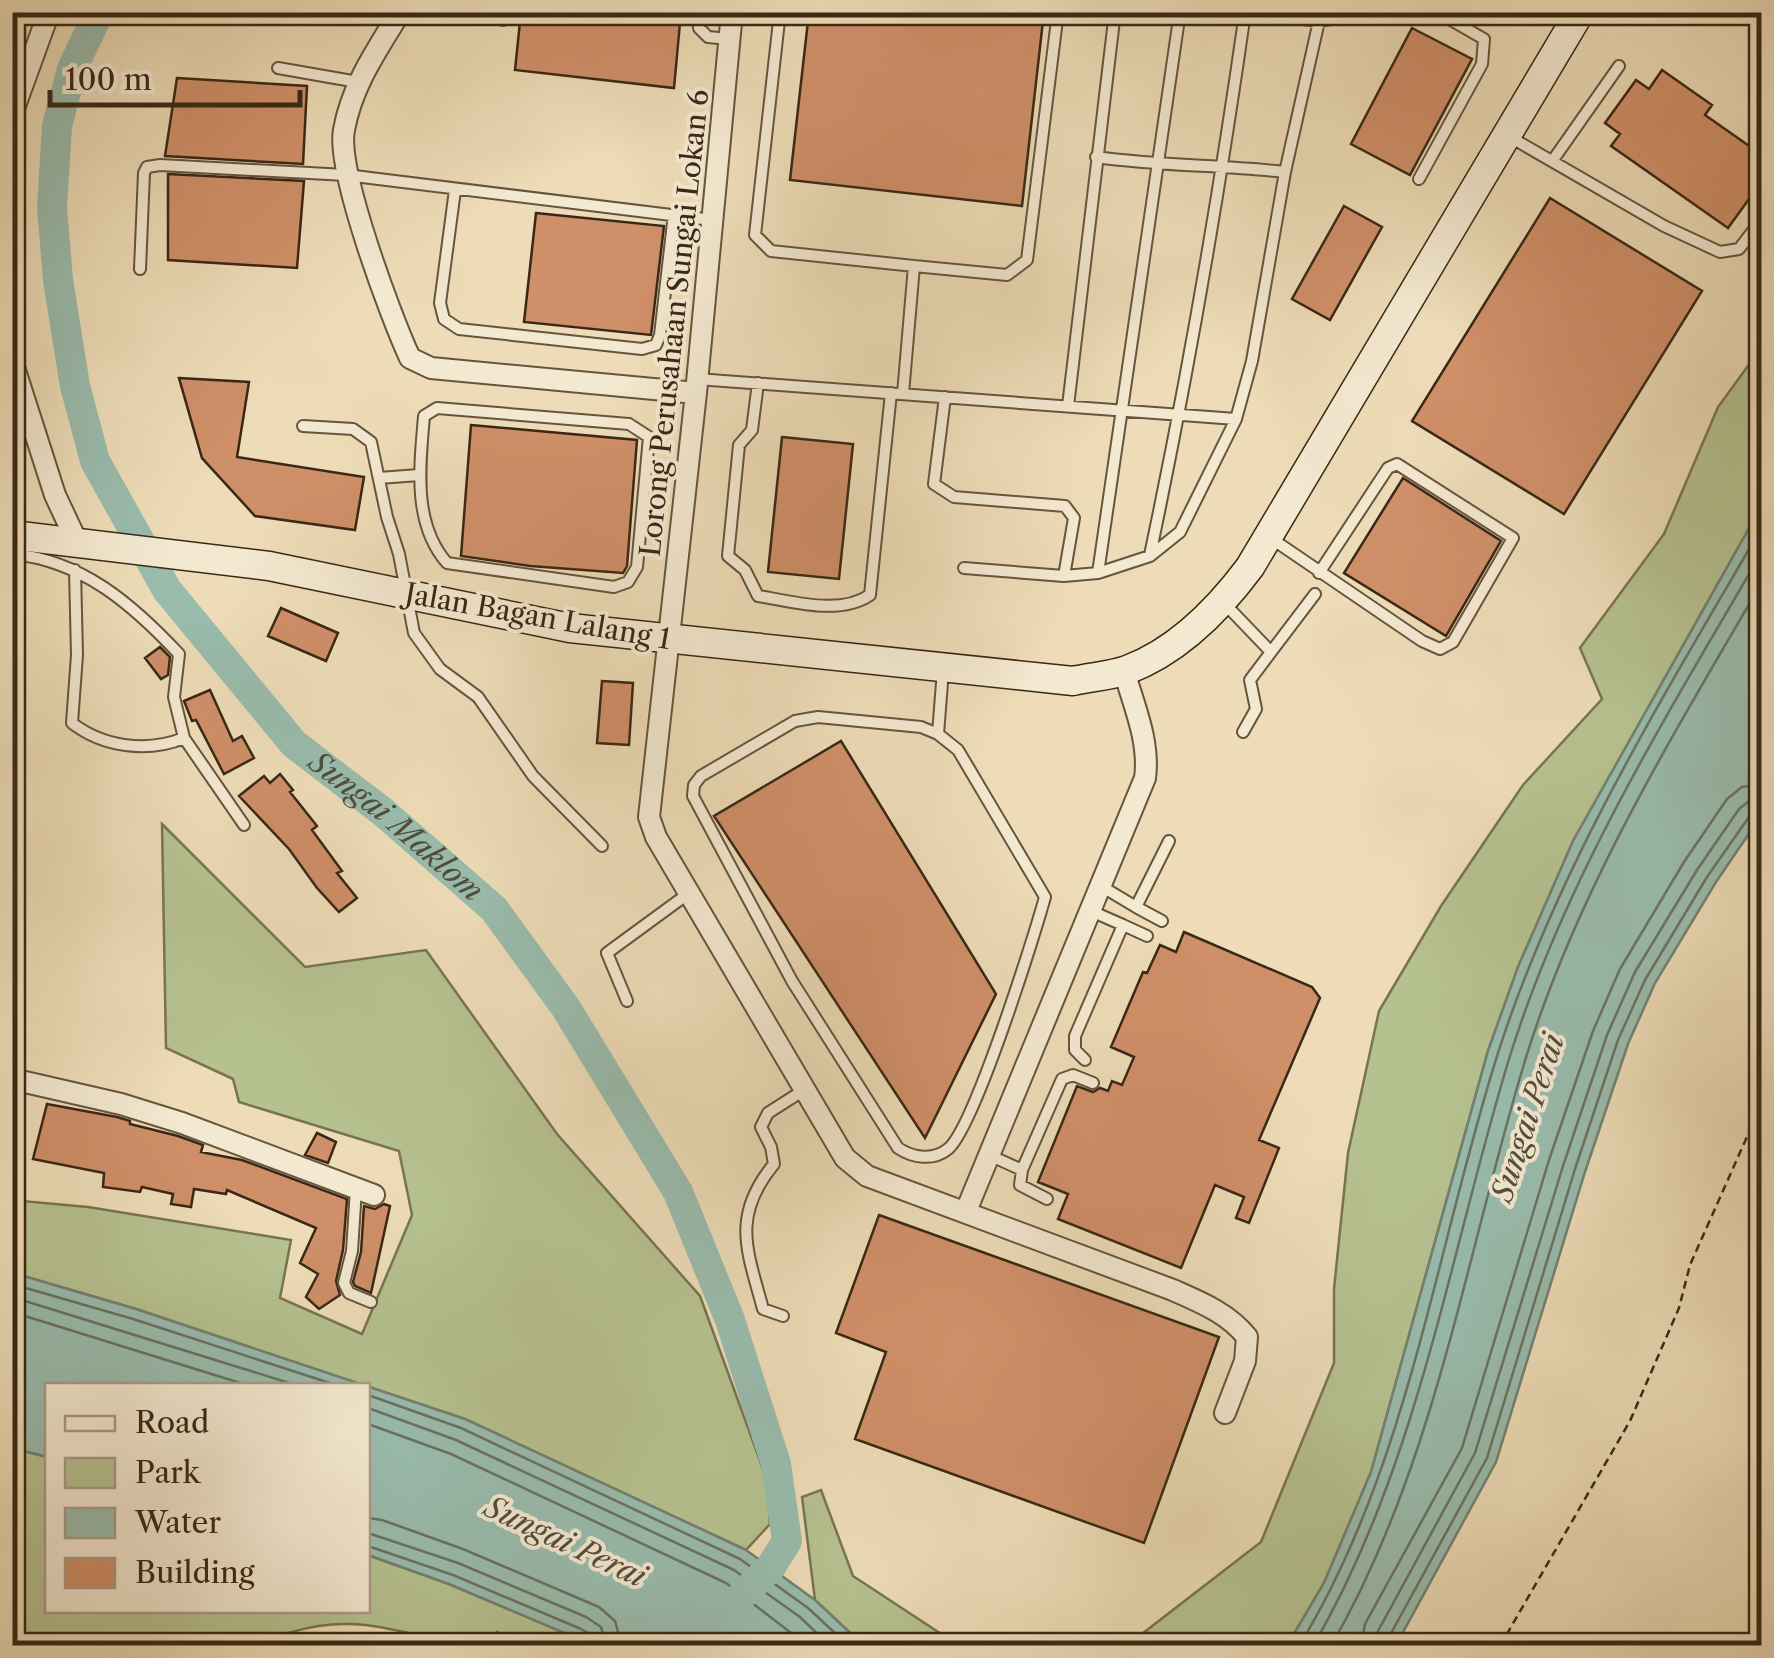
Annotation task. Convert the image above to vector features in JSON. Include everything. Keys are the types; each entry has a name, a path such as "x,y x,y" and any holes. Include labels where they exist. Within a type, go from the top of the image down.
{"main road":[{"name":"Jalan Bagan Lalang 1","path":"12,535 269,566 570,628 1073,681 1124,671 1166,652 1224,602 1270,538 1580,12"}],"street":[{"path":"12,114 49,12"},
{"path":"400,12 358,82 343,133 346,175 410,358 431,368 697,386"},
{"name":"Lorong Perusahaan Sungai Lokan 6","path":"732,12 697,386 650,817 656,838 845,1158 867,1176 1215,1309 1247,1337 1248,1349 1224,1413"},
{"path":"12,362 55,495 82,542"},
{"path":"966,1211 1145,778 1148,761 1124,671"},
{"path":"12,1079 121,1104 182,1123 365,1191"}],"lane":[{"path":"700,12 699,28 708,36 729,39"},
{"path":"780,12 755,235 771,251 1007,275 1027,260 1058,12"},
{"path":"1068,406 1115,12"},
{"path":"1098,573 1180,12"},
{"path":"1150,556 1180,414 1223,165 1244,13 1318,21 1376,12"},
{"path":"1420,179 1482,64 1484,40 1437,12"},
{"path":"964,568 1064,576 1098,573 1150,556 1180,532 1236,419 1252,360 1285,172 1318,21"},
{"path":"1553,160 1619,66"},
{"path":"278,68 358,82"},
{"path":"1505,134 1664,226 1720,252 1739,250 1762,219"},
{"path":"1096,157 1159,166 1223,165 1285,172"},
{"path":"140,269 147,167 346,175 713,220"},
{"path":"455,190 440,303 444,319 458,328 642,349 656,344 660,335 674,214"},
{"path":"758,383 752,430 739,444 728,556 745,570 758,596 831,606 857,604 870,594 914,266"},
{"path":"697,386 758,383 1236,419"},
{"path":"945,397 934,484 954,497 1065,506 1074,518 1064,576"},
{"path":"437,408 629,424 648,437 638,567 628,582 614,587 454,567 440,556 427,530 419,475 424,416 437,408"},
{"path":"303,426 353,429 371,442 414,633 440,669 478,698 533,776 602,846"},
{"path":"1270,538 1319,573 1422,642 1440,648 1453,642 1513,538 1397,464 1388,468 1319,573"},
{"path":"379,478 419,475"},
{"path":"12,554 40,556 75,570 141,614 178,654 174,697 184,738 244,825"},
{"path":"75,570 78,655 72,722 88,736 138,746 164,746 184,738"},
{"path":"1243,732 1256,710 1250,680 1315,594"},
{"path":"1224,602 1271,652"},
{"path":"938,734 943,669"},
{"path":"818,717 844,719 921,728 938,734 958,750 1045,896 1036,932 970,1110 950,1148 931,1157 910,1156 898,1148 792,981 693,796 694,785 701,776 795,721 818,717"},
{"path":"1136,907 1168,841"},
{"path":"1102,886 1162,921"},
{"path":"627,1001 607,953 688,893"},
{"path":"1091,911 1147,936"},
{"path":"1085,1060 1075,1050 1075,1036 1124,926"},
{"path":"1046,1199 1020,1185 1022,1170 1062,1079 1073,1075 1093,1083"},
{"path":"783,1316 763,1309 744,1232 758,1183 774,1164 772,1148 761,1127 768,1113 805,1089"},
{"path":"988,1154 1022,1170"},
{"path":"365,1191 344,1283 349,1294 371,1302"}],"path":[{"path":"1500,1646 1630,1421 1679,1308 1690,1265 1762,1103"}],"green space":[{"path":"1761,348 1761,507 1573,841 1518,967 1488,1051 1371,1472 1324,1583 1284,1645 1097,1646 1134,1640 1261,1542 1334,1363 1334,1289 1348,1153 1379,1011 1441,906 1523,785 1602,699 1580,648 1664,534 1718,407"},
{"path":"162,824 305,967 426,950 557,1134 700,1296 767,1480 770,1524 746,1550 465,1419 370,1387 370,1383 357,1383 136,1309 13,1273 12,1200 88,1207 291,1240 280,1298 362,1334 412,1215 399,1151 239,1102 233,1079 166,1048"},
{"path":"12,1448 45,1456 45,1613 370,1613 370,1556 449,1584 593,1645 528,1645 497,1632 490,1645 463,1643 346,1624 292,1632 265,1645 13,1645 12,1574 17,1537 13,1534"},
{"path":"821,1490 853,1576 958,1645 863,1645 815,1600 802,1497"}],"water":[{"name":"Sungai Perai","path":"1761,507 1761,816 1655,983 1628,1044 1496,1462 1396,1645 1284,1645 1324,1583 1371,1472 1488,1051 1518,967 1573,841"},
{"path":"13,1273 136,1309 357,1383 45,1383 45,1456 13,1448"},
{"name":"Sungai Perai","path":"370,1388 465,1419 746,1550 815,1600 863,1645 593,1645 449,1584 370,1556"}],"building":[{"path":"521,12 681,12 674,88 515,70"},
{"path":"809,12 1044,12 1022,206 790,180"},
{"path":"1412,28 1472,59 1410,175 1351,144"},
{"path":"1662,70 1712,105 1705,115 1762,155 1762,181 1728,228 1611,146 1620,134 1605,123 1636,80 1649,89"},
{"path":"177,78 307,86 303,164 165,156"},
{"path":"168,174 304,181 297,268 168,260"},
{"path":"1550,198 1702,291 1564,514 1412,421"},
{"path":"1344,206 1382,227 1330,320 1292,299"},
{"path":"536,213 664,226 651,335 524,322"},
{"path":"179,378 249,382 237,457 364,477 355,530 255,516 202,458"},
{"path":"471,425 637,440 627,566 623,573 461,556"},
{"path":"782,437 853,444 839,579 768,572"},
{"path":"1403,478 1501,541 1446,636 1344,573"},
{"path":"281,608 338,633 326,661 268,636"},
{"path":"160,647 170,657 168,675 161,679 145,658"},
{"path":"602,681 633,683 629,745 597,743"},
{"path":"210,690 233,741 242,736 254,758 224,774 184,701"},
{"path":"841,741 996,994 925,1138 714,816"},
{"path":"280,774 317,826 312,830 357,898 339,912 289,849 239,796 264,776 270,783"},
{"path":"1184,932 1312,987 1320,998 1259,1140 1279,1148 1249,1223 1236,1218 1244,1197 1215,1185 1181,1268 1058,1219 1068,1194 1038,1182 1077,1086 1093,1092 1100,1088 1108,1091 1112,1081 1122,1085 1134,1057 1111,1047 1143,972 1147,973 1160,945 1176,952"},
{"path":"47,1104 117,1117 178,1136 203,1145 201,1152 242,1160 347,1199 336,1281 340,1295 319,1309 306,1297 318,1274 300,1263 316,1228 227,1190 226,1194 194,1189 191,1207 171,1204 173,1194 142,1187 140,1192 103,1187 104,1173 33,1159"},
{"path":"317,1133 336,1142 328,1163 305,1155"},
{"path":"384,1204 390,1206 371,1293 353,1282 361,1252 364,1206 375,1209"},
{"path":"879,1215 1219,1337 1144,1543 855,1439 886,1352 836,1333"}],"waterway":[{"name":"Sungai Maklom","path":"99,12 72,69 57,126 52,207 58,280 75,386 95,461 167,590 294,744 383,812 494,909 566,1008 678,1192 730,1320 776,1464 787,1541 770,1568 743,1594"}]}
